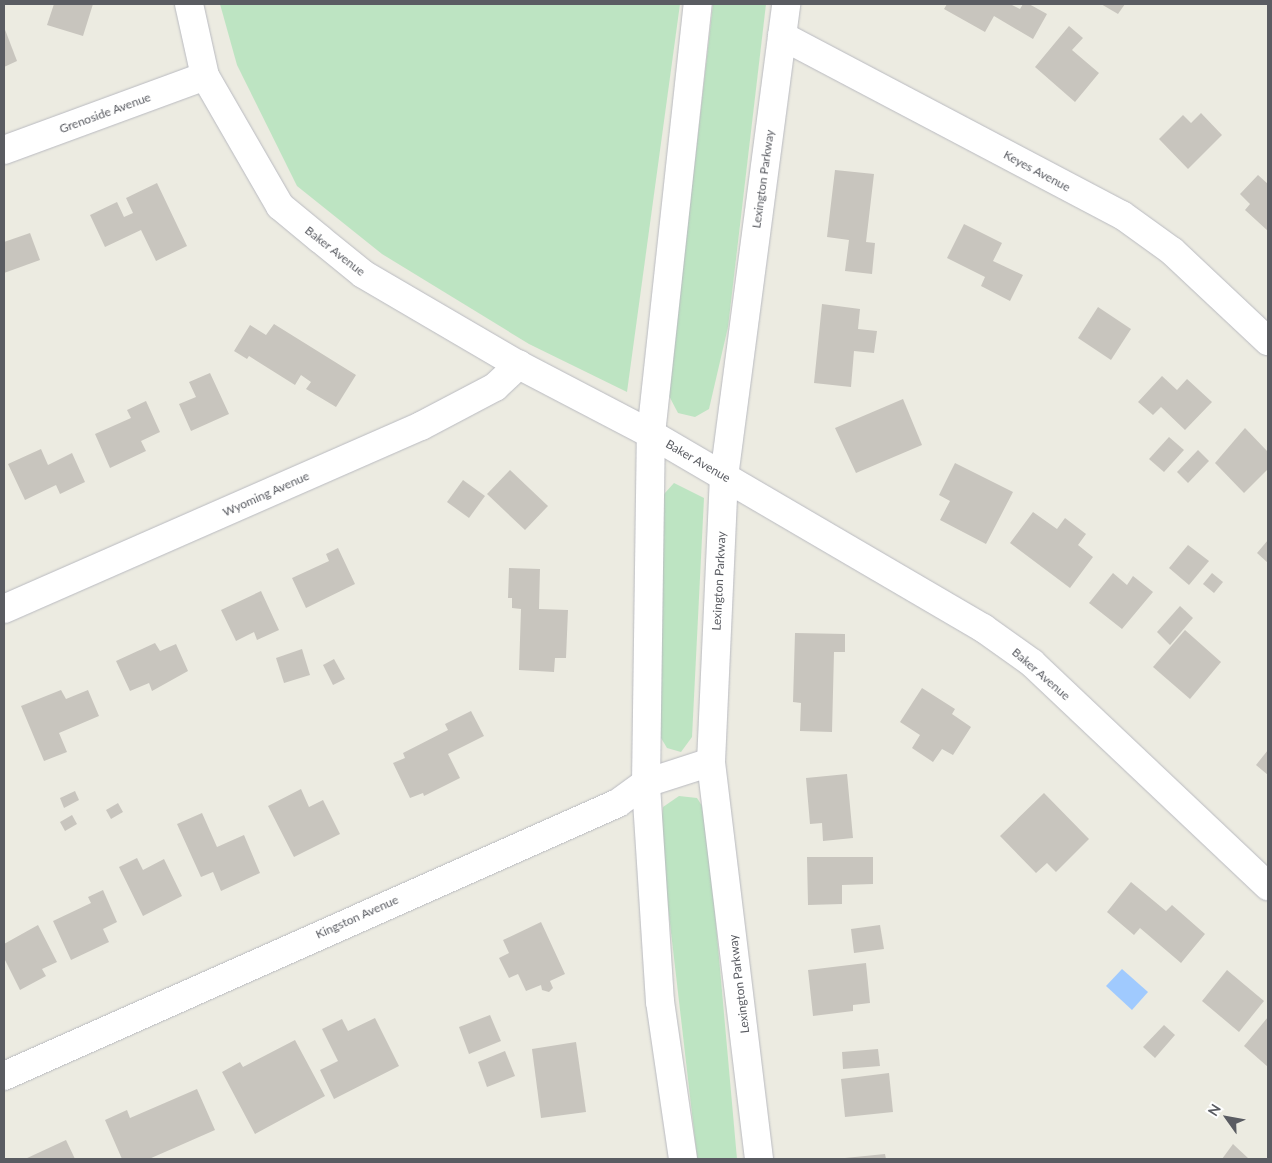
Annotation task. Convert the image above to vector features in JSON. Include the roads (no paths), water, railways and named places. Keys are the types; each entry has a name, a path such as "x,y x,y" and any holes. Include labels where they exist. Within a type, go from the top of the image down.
{"street":[{"name":"Baker Avenue","path":"188,4 205,76 280,206 363,274 519,364 651,434 983,628 1032,663 1268,886"},
{"path":"683,1159 660,1002 646,783 651,434 698,4"},
{"name":"Lexington Parkway","path":"759,1159 711,762 724,477 786,4"},
{"name":"Keyes Avenue","path":"782,36 1122,215 1172,251 1268,340"},
{"name":"Grenoside Avenue","path":"4,150 205,76"},
{"name":"Wyoming Avenue","path":"4,609 421,426 495,387 519,364"},
{"name":"Kingston Avenue","path":"4,1076 618,803 646,783 711,762"}],"water":[{"path":"1122,969 1148,992 1132,1010 1106,986"}]}
